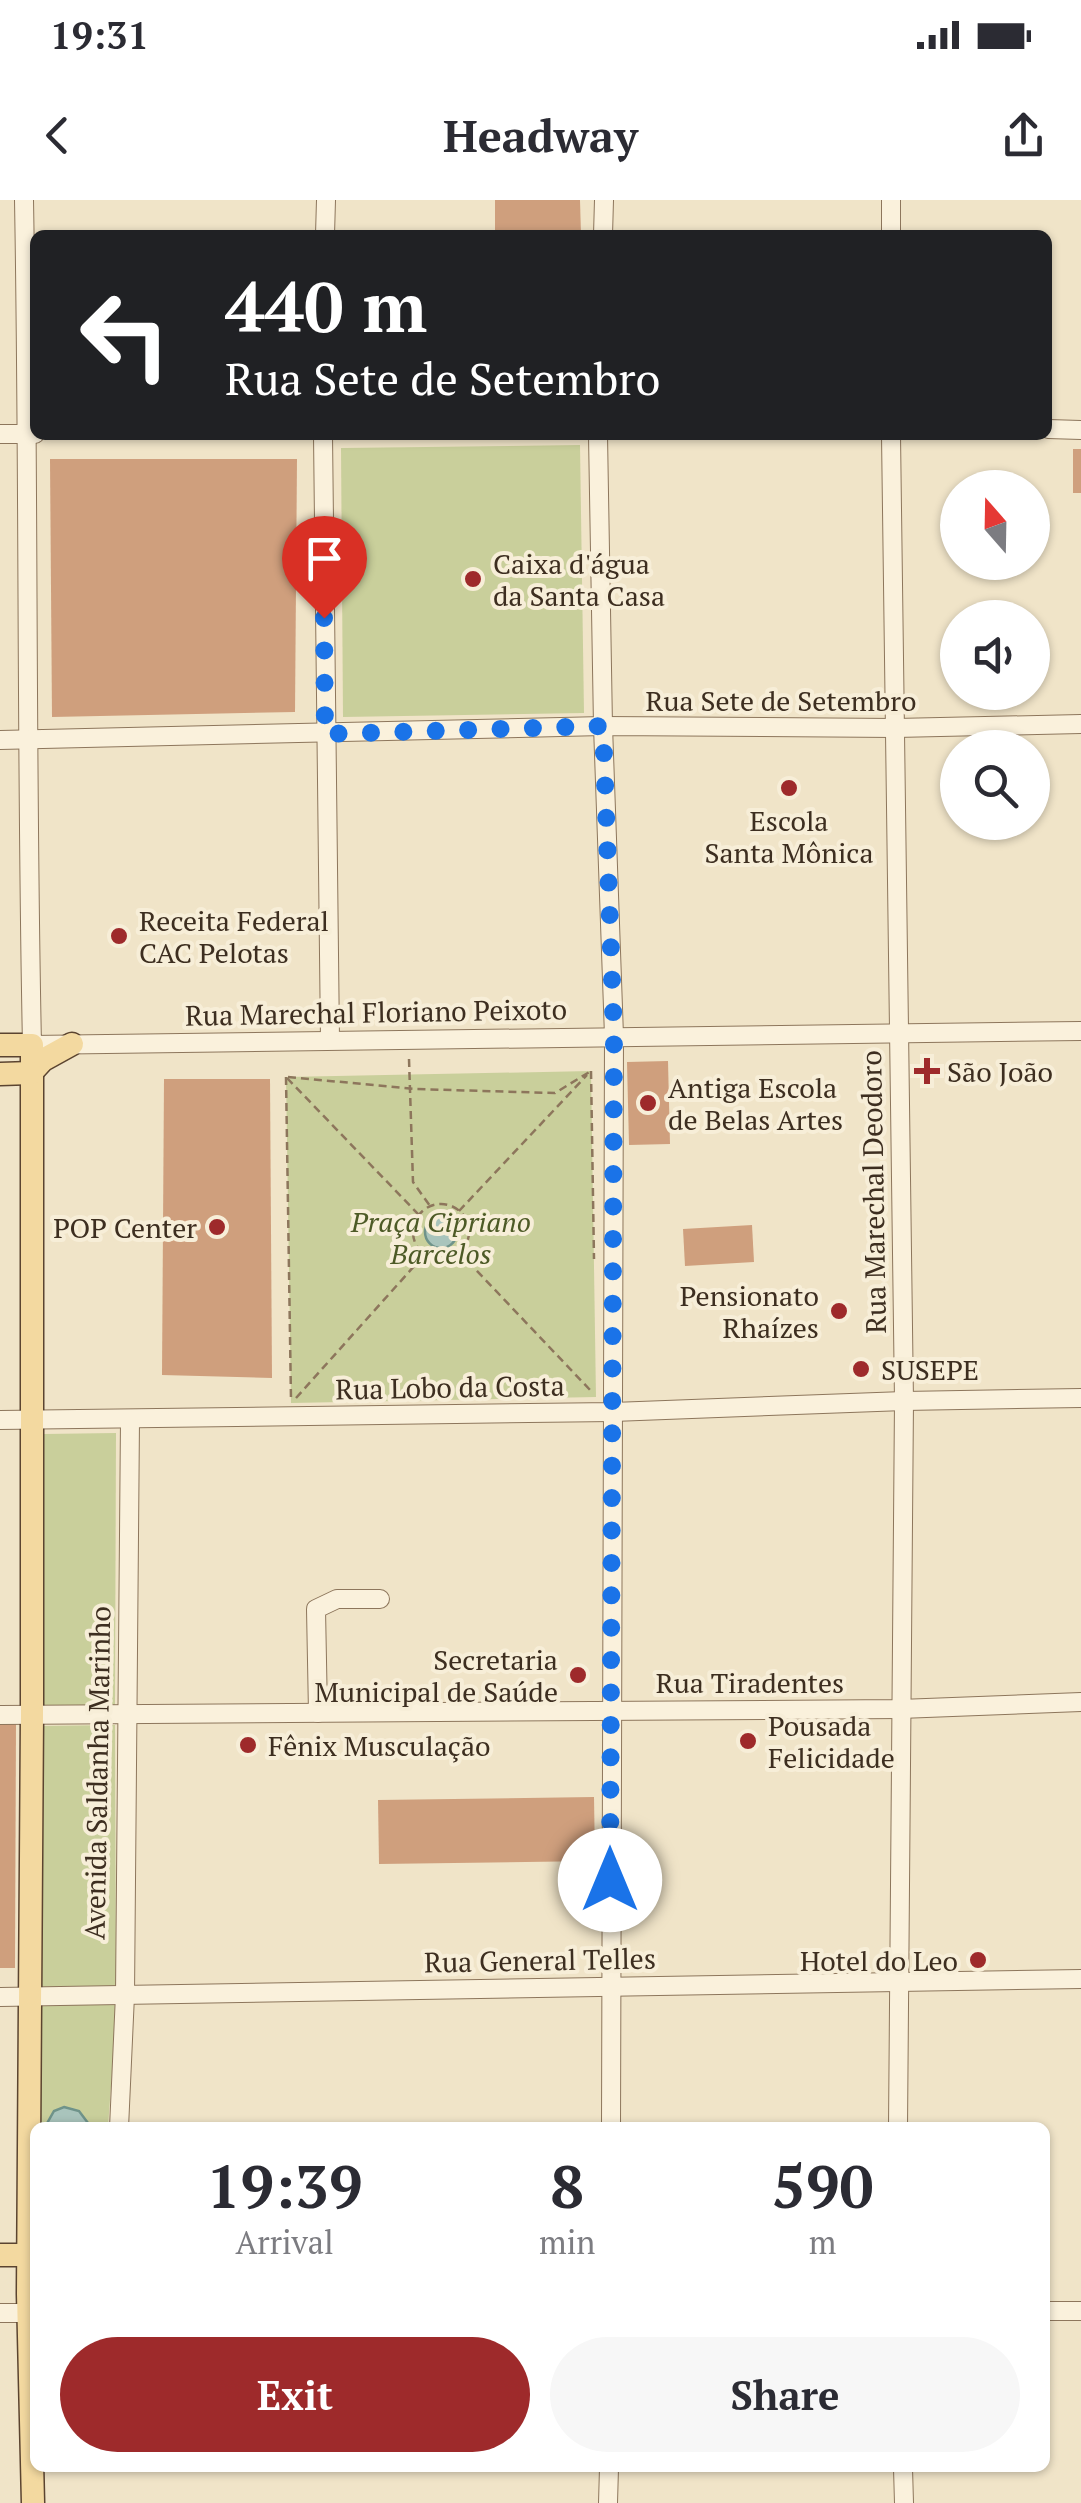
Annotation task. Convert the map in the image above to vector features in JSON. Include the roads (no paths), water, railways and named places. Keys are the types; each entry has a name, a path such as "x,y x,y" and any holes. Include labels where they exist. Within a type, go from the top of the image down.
{"main road":[{"path":"0,1045 32,1044 30,2122"},
{"path":"31,1074 42,1060 72,1044"},
{"path":"0,1074 31,1074"},
{"path":"0,2254 30,2255"},
{"path":"33,2472 33,2503"}],"street":[{"path":"24,200 30,401"},
{"path":"326,200 326,230"},
{"path":"604,200 604,230"},
{"path":"891,200 891,230"},
{"path":"1052,430 1081,430"},
{"path":"0,434 30,434"},
{"path":"31,440 27,740 32,1044"},
{"path":"323,440 330,1040"},
{"path":"598,440 614,1036 611,2122"},
{"name":"Rua Marechal Deodoro","path":"890,440 904,1401 898,2122"},
{"name":"Rua Sete de Setembro","path":"0,740 603,726 896,728 1081,724"},
{"name":"Rua Marechal Floriano Peixoto","path":"32,1044 1081,1031"},
{"name":"Rua Lobo da Costa","path":"0,1420 613,1412 1081,1398"},
{"name":"Avenida Saldanha Marinho","path":"119,2122 125,1995 130,1420"},
{"path":"318,1713 316,1609 337,1599 380,1598"},
{"name":"Rua Tiradentes","path":"0,1715 900,1709 1081,1702"},
{"name":"Rua General Telles","path":"0,1996 1081,1979"},
{"path":"1050,2312 1081,2311"},
{"path":"0,2313 30,2313"},
{"path":"608,2503 609,2472"},
{"path":"904,2472 904,2503"}],"water":[{"path":"441,1216 452,1221 457,1232 452,1243 441,1248 430,1243 425,1232 430,1221"},
{"path":"64,2107 79,2111 87,2122 48,2122 54,2111"}],"place":[{"name":"Caixa d'água da Santa Casa","path":"473,579"},
{"name":"Escola Santa Mônica","path":"789,788"},
{"name":"Receita Federal CAC Pelotas","path":"119,936"},
{"name":"São João","path":"927,1071"},
{"name":"Antiga Escola de Belas Artes","path":"648,1103"},
{"name":"POP Center","path":"217,1227"},
{"name":"Pensionato Rhaízes","path":"839,1311"},
{"name":"SUSEPE","path":"861,1369"},
{"name":"Secretaria Municipal de Saúde","path":"578,1675"},
{"name":"Pousada Felicidade","path":"748,1741"},
{"name":"Fênix Musculação","path":"248,1745"},
{"name":"Hotel do Leo","path":"978,1960"}],"park label":[{"name":"Praça Cipriano Barcelos","path":"441,1237"}]}
